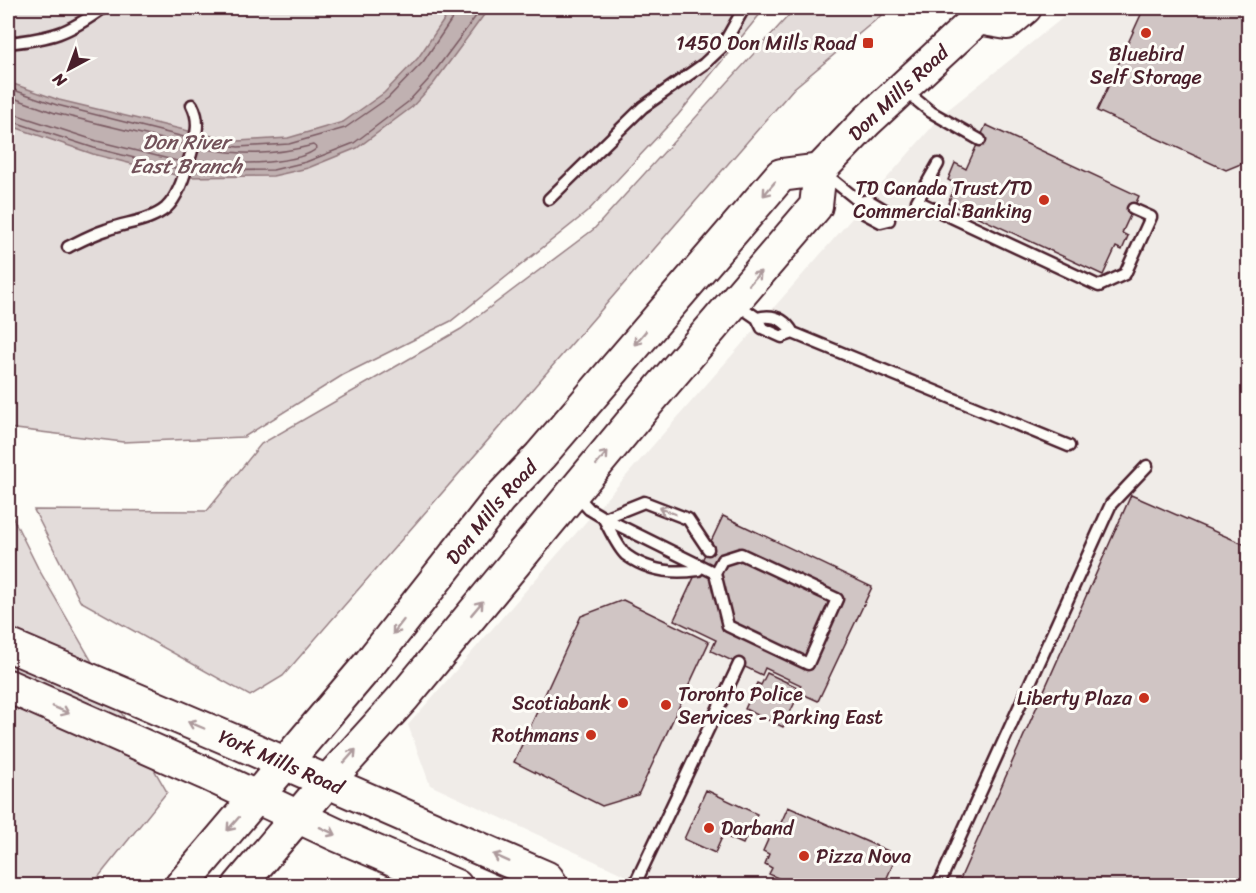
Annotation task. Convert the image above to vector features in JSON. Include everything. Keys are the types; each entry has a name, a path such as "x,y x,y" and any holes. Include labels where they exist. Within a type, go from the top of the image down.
{"main road":[{"name":"Don Mills Road","path":"181,885 370,663 499,499 540,456 781,174 820,170 979,13 1007,22 1025,8"},
{"path":"239,885 403,698 574,492 746,310 816,206 820,170"},
{"path":"699,272 746,310"},
{"path":"540,456 574,492"},
{"name":"York Mills Road","path":"8,645 547,878 552,885"},
{"name":"York Mills Road","path":"8,686 456,885"}],"lane":[{"path":"8,43 58,35 81,24 103,8"},
{"path":"549,199 643,107 704,64 722,47 744,8"},
{"path":"902,88 931,112 980,140"},
{"path":"68,247 107,229 151,217 167,207 175,196 183,177 197,134 198,116 192,105"},
{"path":"938,165 917,201 1099,285 1125,274 1151,217 1133,209"},
{"path":"820,170 860,202"},
{"path":"746,310 762,328 782,337 793,333 1069,446"},
{"path":"938,885 1111,504 1147,466"},
{"path":"574,492 589,509 604,518 715,573 728,626 808,664 837,599 741,554 722,560 715,573"},
{"path":"604,518 644,502 688,519 708,549"},
{"path":"604,518 625,554 656,570 677,573 698,570"},
{"path":"634,885 739,664"}],"shaded area":[{"path":"8,8 765,8 678,115 587,212 451,321 343,375 244,437 123,442 8,428"},
{"path":"800,8 890,8 794,88 283,676 250,696 80,601 34,510 207,511 261,444 461,329 594,229 789,15"},
{"path":"1075,8 1248,8 1248,885 646,885 430,785 408,725 945,112"},
{"path":"8,508 38,568 167,792 92,885 8,885"}],"water":[{"name":"Don River East Branch","path":"452,8 489,8 434,83 412,107 357,148 308,168 273,176 183,177 93,154 8,125 8,82 59,100 197,133 238,141 288,138 343,122 384,93 418,58"}],"building":[{"path":"1144,8 1248,8 1248,161 1226,170 1097,111"},
{"name":"TD Canada Trust/TD Commercial Banking","path":"986,125 1139,196 1122,233 1128,236 1122,250 1116,247 1103,275 948,203 956,184 948,180 955,163 966,169"},
{"name":"Liberty Plaza","path":"1131,495 1248,546 1248,886 957,886"},
{"path":"723,516 872,587 818,701 798,692 801,685 765,668 762,675 711,651 716,640 674,620"},
{"path":"623,600 709,642 638,795 602,806 514,762 581,616"},
{"path":"767,673 797,687 792,699 796,700 783,727 745,709 757,683 761,685"},
{"path":"706,790 757,814 743,844 723,835 715,853 684,839"},
{"path":"788,807 897,855 886,880 895,886 795,886 769,874 772,868 765,864 769,854 763,851 776,822 780,825"}],"place":[{"name":"Bluebird Self Storage","path":"1146,33"},
{"name":"1450 Don Mills Road","path":"868,43"},
{"name":"TD Canada Trust/TD Commercial Banking","path":"1044,200"},
{"name":"Liberty Plaza","path":"1144,698"},
{"name":"Scotiabank","path":"623,703"},
{"name":"Toronto Police Services - Parking East","path":"666,705"},
{"name":"Rothmans","path":"591,735"},
{"name":"Darband","path":"709,828"},
{"name":"Pizza Nova","path":"804,856"}]}
